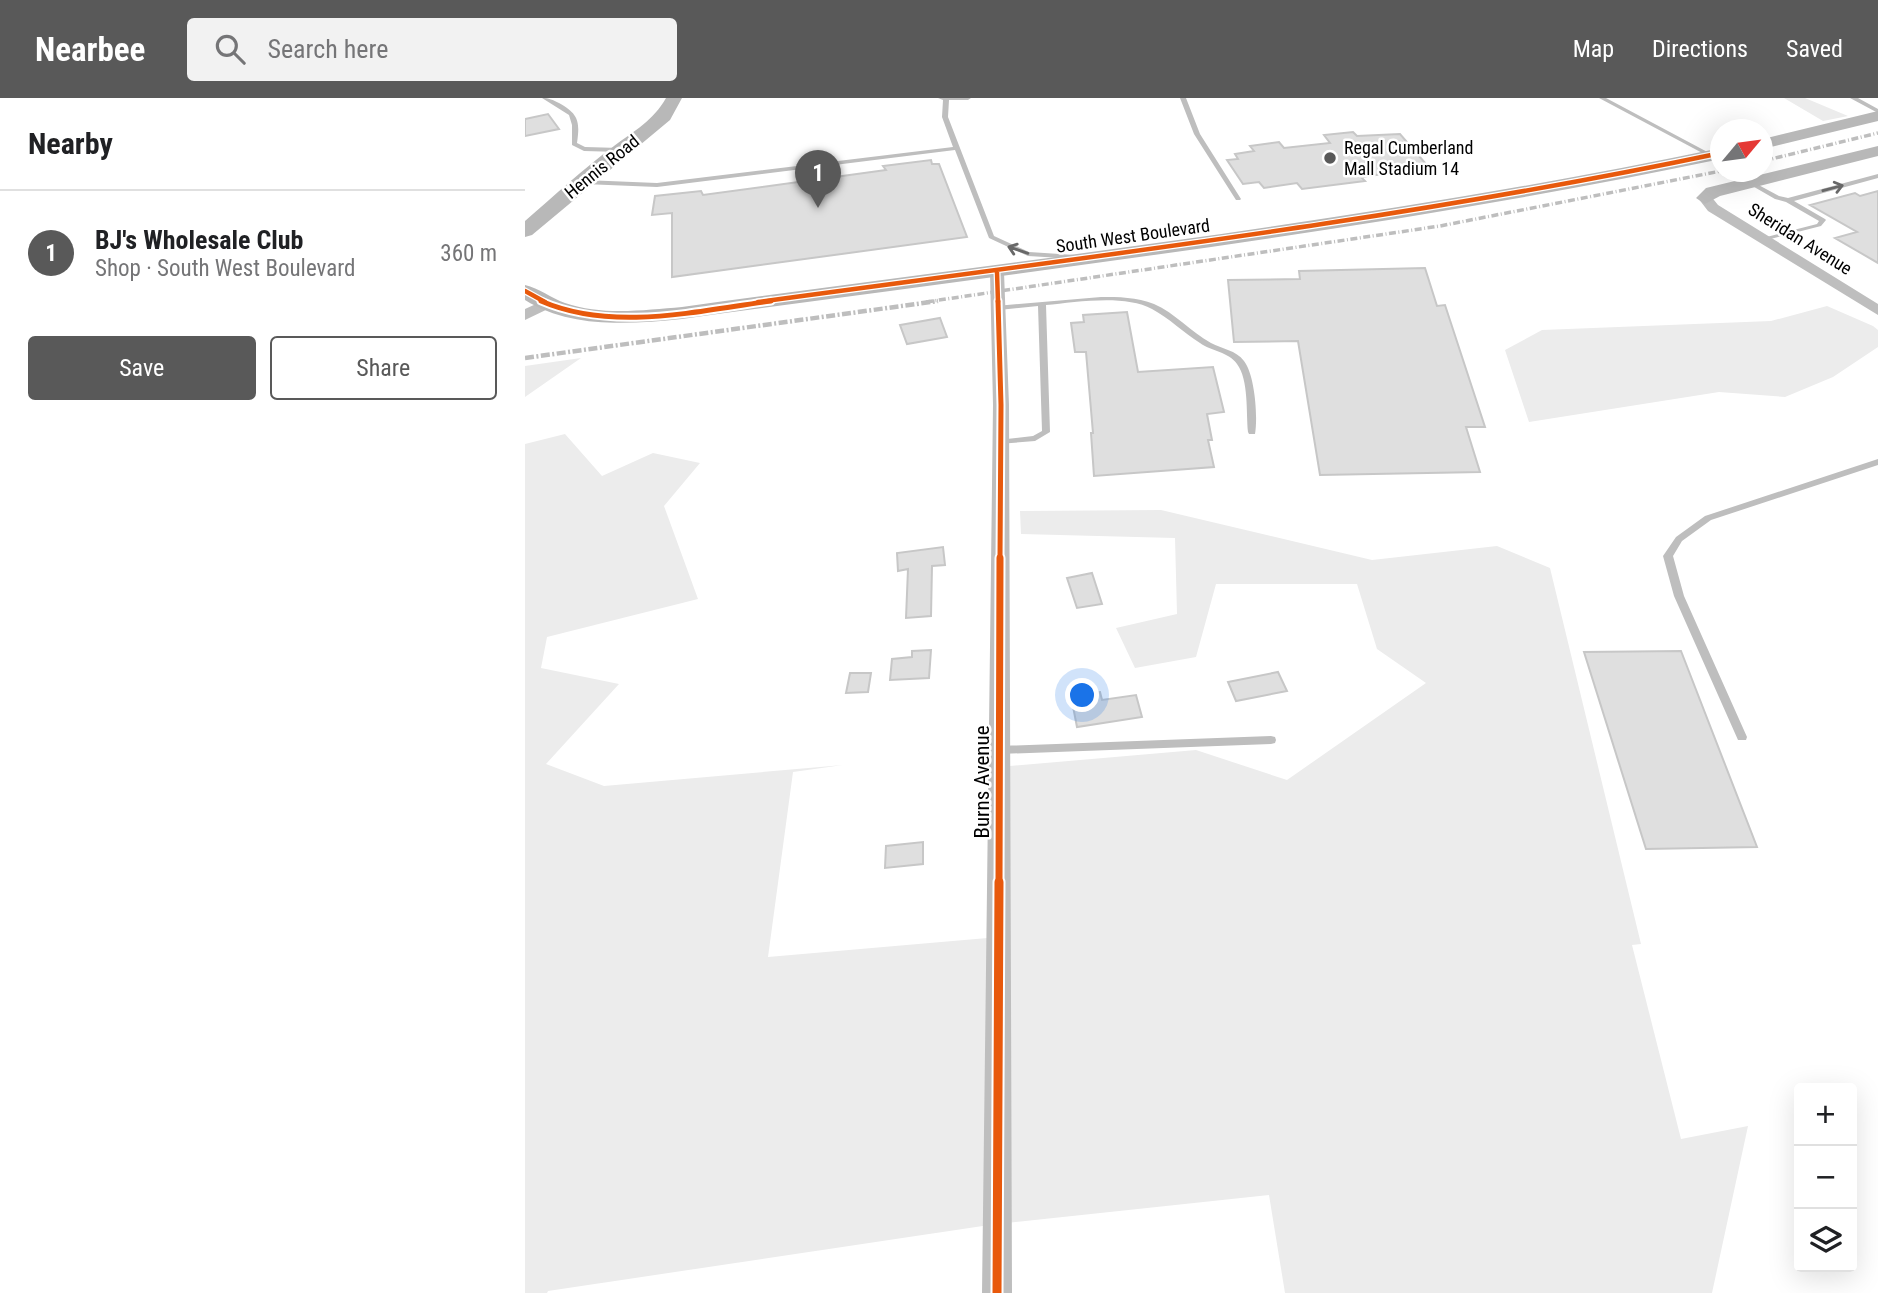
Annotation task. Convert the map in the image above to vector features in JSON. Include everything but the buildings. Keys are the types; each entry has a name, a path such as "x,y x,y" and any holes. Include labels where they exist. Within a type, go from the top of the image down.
{"street":[{"name":"Hennis Road","path":"525,231 620,150 658,122 674,98"},
{"path":"1773,141 1878,116"},
{"name":"South West Boulevard","path":"547,304 609,316 657,316 997,272 1445,207 1710,155"},
{"path":"1705,198 1713,192 1874,155"},
{"name":"Sheridan Avenue","path":"1705,198 1713,208 1878,310"},
{"name":"Burns Avenue","path":"997,272 1001,442 997,1293"},
{"path":"525,291 547,304"},
{"path":"525,315 547,304"}],"lane":[{"path":"545,98 564,106 574,118 578,126 575,144 584,149 620,150"},
{"path":"674,98 687,98"},
{"path":"968,98 943,98 945,117 991,237 1028,254 1096,257"},
{"path":"1183,98 1196,134 1238,199"},
{"path":"1602,98 1710,152"},
{"path":"1853,98 1878,111"},
{"path":"584,182 657,185 957,148"},
{"path":"1788,200 1878,176"},
{"path":"1751,183 1823,220 1819,225 1763,239"},
{"path":"999,308 1130,300 1151,305 1209,346 1230,353 1241,361 1246,374 1252,432"},
{"path":"1001,442 1035,438 1046,432 1042,304"},
{"path":"1742,737 1679,596 1668,556 1679,539 1708,518 1878,461"},
{"path":"999,750 1271,740"}],"shaded area":[{"path":"1784,98 1805,98 1848,116 1823,121"},
{"path":"1827,306 1878,330 1878,347 1833,377 1785,397 1719,392 1529,422 1505,350 1542,330 1771,321"},
{"path":"581,358 525,397 525,366"},
{"path":"565,434 602,476 653,453 700,463 664,506 698,599 547,637 541,668 619,684 546,764 604,786 843,765 793,772 768,957 999,937 999,767 1196,750 1287,780 1426,683 1377,649 1357,584 1216,584 1196,657 1135,668 1116,628 1177,614 1175,538 1021,534 1020,511 1161,510 1372,560 1497,546 1550,568 1641,944 1632,945 1681,1139 1748,1126 1712,1293 1285,1293 1269,1195 996,1224 547,1293 525,1293 525,444"}],"railway":[{"path":"1773,159 1878,133"},
{"path":"926,302 1440,226 1710,173"},
{"path":"525,358 938,301"}],"cycle path":[{"path":"525,291 560,309 601,316 682,313 1351,221 1579,183 1710,155"},
{"path":"997,272 1001,405 997,1293"}],"place":[{"name":"Regal Cumberland Mall Stadium 14","path":"1330,158"},
{"name":"BJ's Wholesale Club","path":"818,208"}]}
